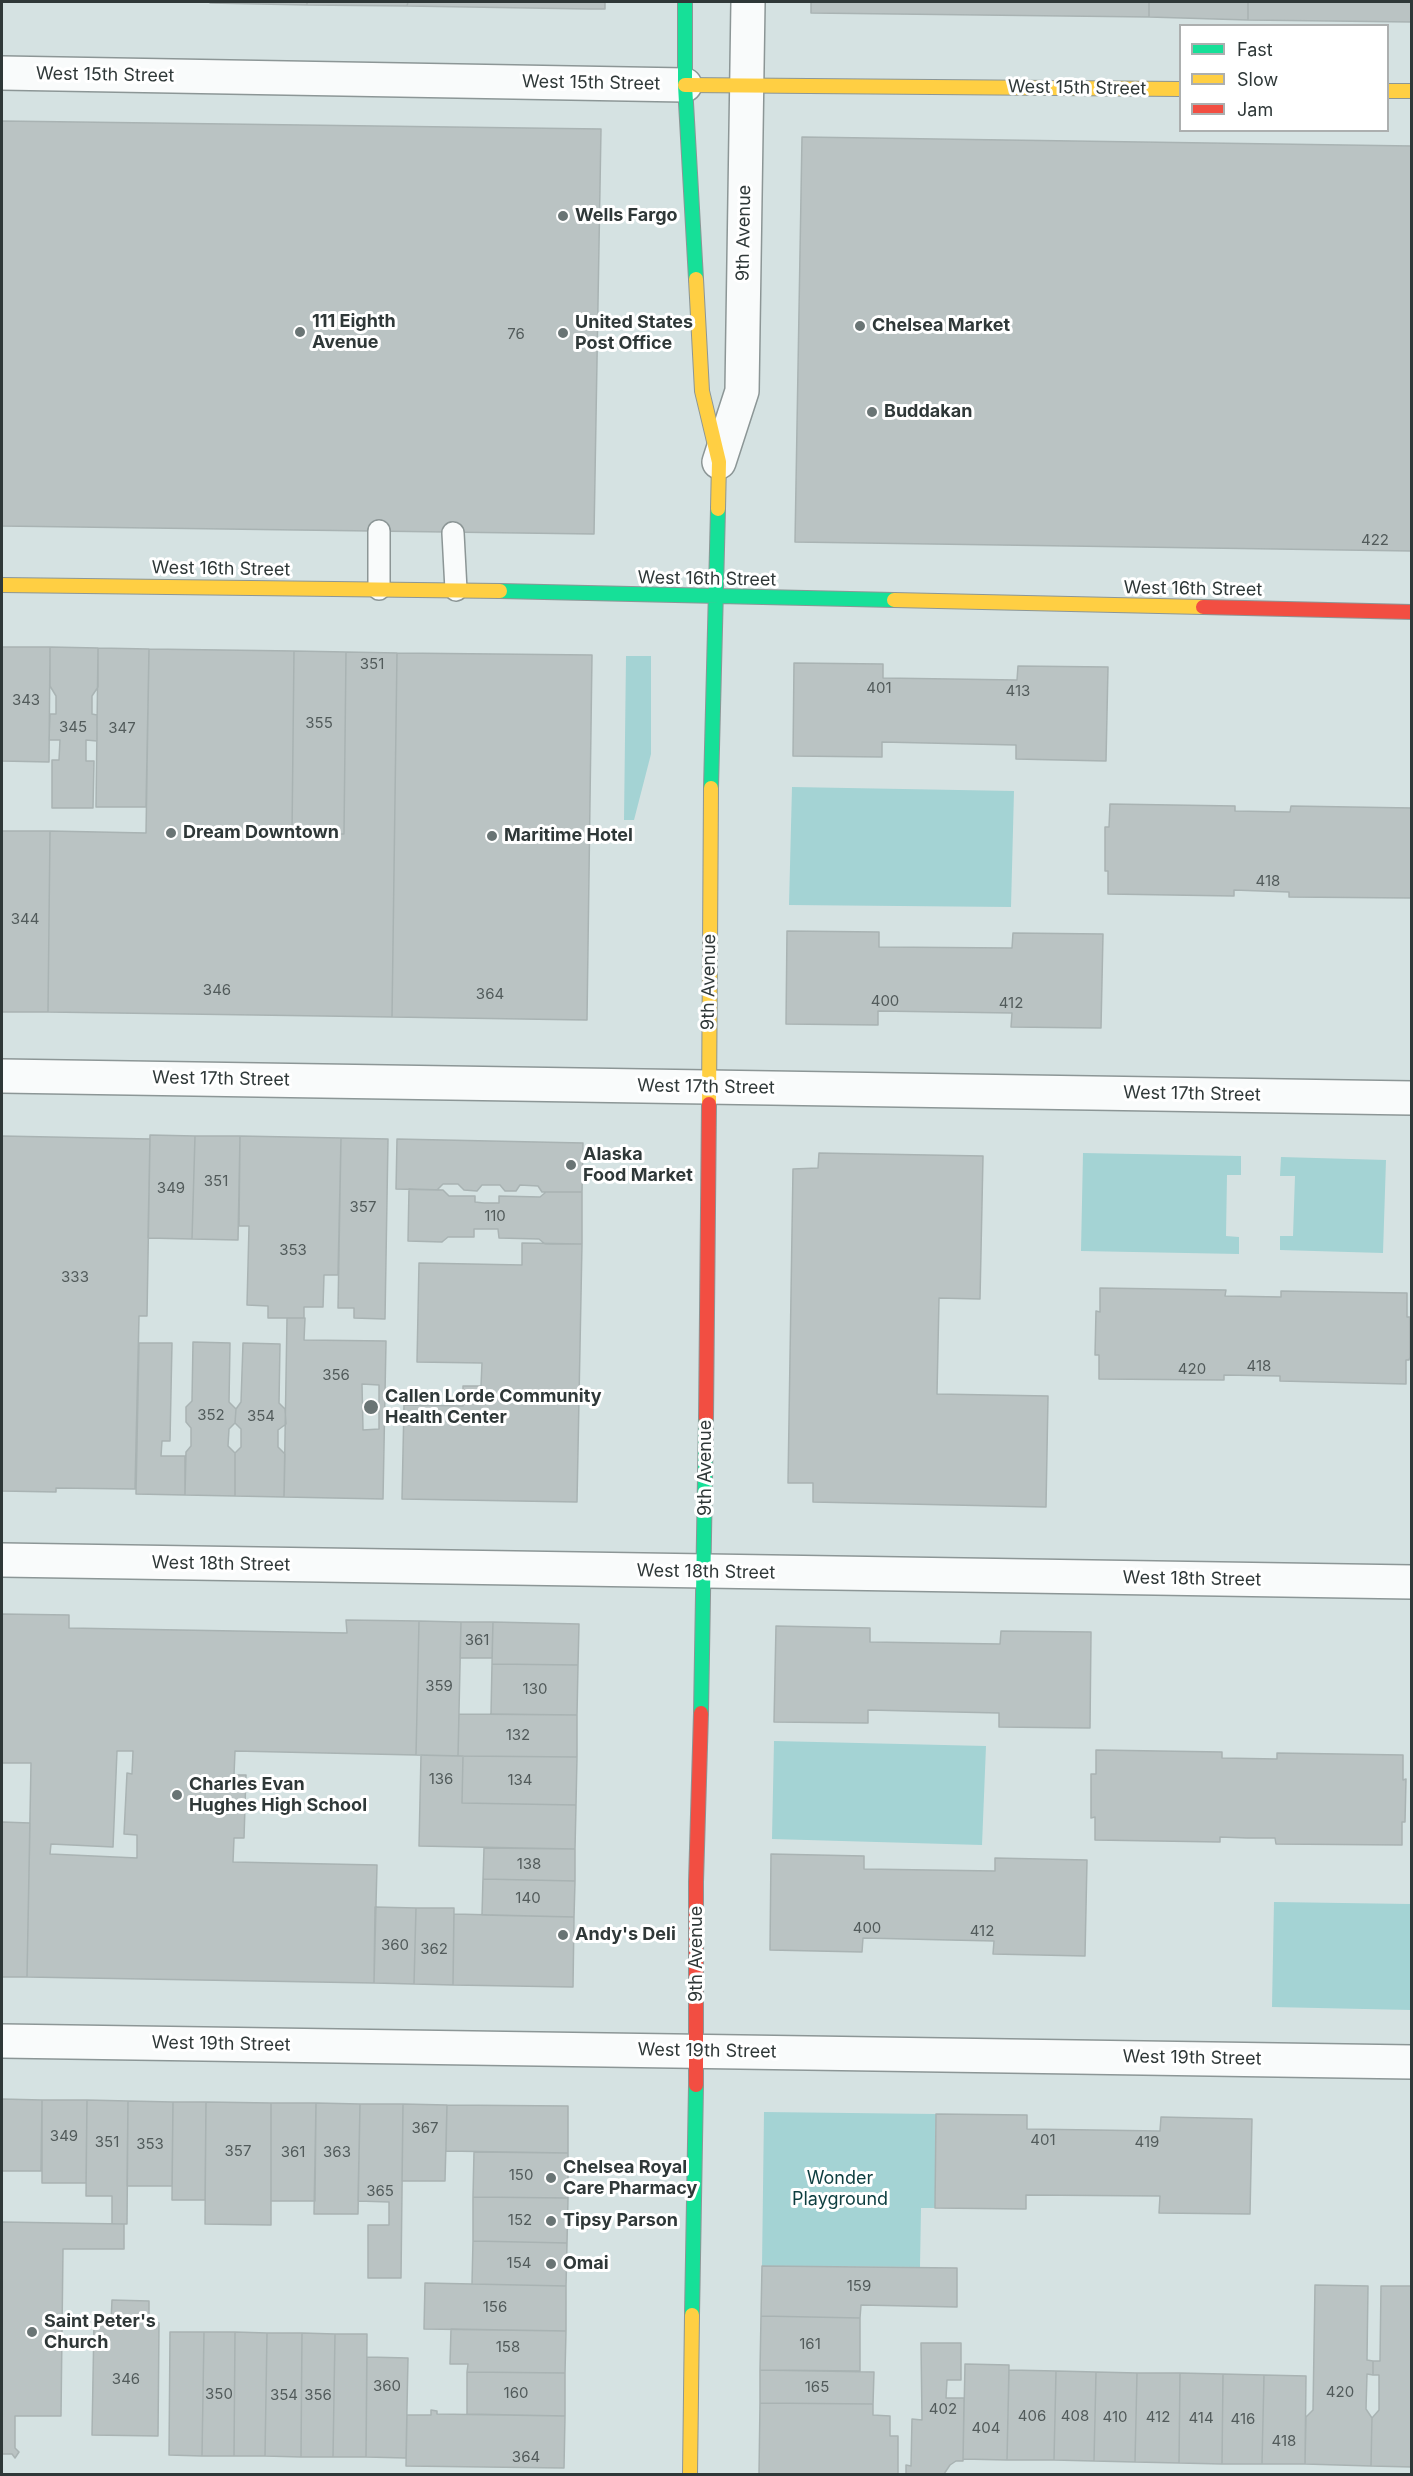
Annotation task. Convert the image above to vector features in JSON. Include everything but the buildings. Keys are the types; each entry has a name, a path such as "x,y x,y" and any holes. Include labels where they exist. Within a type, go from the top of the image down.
{"main road":[{"name":"9th Avenue","path":"685,2 685,85 702,391 719,462 707,1087 705,1572 696,1882 690,2475"},
{"name":"West 15th Street","path":"685,85 1179,89"},
{"path":"1389,91 1412,91"},
{"name":"West 16th Street","path":"2,585 456,590 1412,612"}],"street":[{"name":"9th Avenue","path":"719,462 742,390 748,2"},
{"name":"West 15th Street","path":"2,73 685,85"},
{"name":"West 17th Street","path":"2,1076 1412,1098"},
{"name":"West 18th Street","path":"2,1560 1412,1582"},
{"name":"West 19th Street","path":"2,2041 1412,2062"}],"lane":[{"path":"379,531 379,589"},
{"path":"453,533 456,590"}],"green space":[{"path":"626,656 651,656 651,754 634,820 624,820"},
{"path":"792,787 1014,791 1011,907 789,905"},
{"path":"1083,1153 1241,1156 1241,1175 1227,1175 1226,1236 1239,1237 1239,1254 1081,1251"},
{"path":"1281,1157 1386,1160 1383,1253 1280,1250 1280,1236 1293,1236 1295,1176 1280,1176"},
{"path":"774,1741 986,1746 982,1845 772,1839"},
{"path":"1274,1902 1411,1904 1411,2010 1272,2007"},
{"name":"Wonder Playground","path":"764,2112 936,2114 935,2208 921,2208 920,2267 762,2266"}],"traffic: fast":[{"path":"685,2 685,85 696,279"},
{"path":"711,788 718,509"},
{"path":"500,591 894,600"},
{"path":"701,1713 706,1418"},
{"path":"692,2315 696,2085"}],"traffic: slow":[{"path":"685,85 1179,89"},
{"path":"1389,91 1412,91"},
{"path":"696,279 702,391 719,462 718,509"},
{"path":"2,585 500,591"},
{"path":"894,600 1203,607"},
{"path":"709,1104 711,788"},
{"path":"690,2474 692,2315"}],"traffic: jam":[{"path":"1203,607 1412,612"},
{"path":"706,1418 709,1104"},
{"path":"696,2085 696,1882 701,1713"}],"place":[{"name":"Wells Fargo","path":"563,216"},
{"name":"Chelsea Market","path":"860,326"},
{"name":"111 Eighth Avenue","path":"300,332"},
{"name":"United States Post Office","path":"563,333"},
{"name":"Buddakan","path":"872,412"},
{"name":"Dream Downtown","path":"171,833"},
{"name":"Maritime Hotel","path":"492,836"},
{"name":"Alaska Food Market","path":"571,1165"},
{"name":"Callen Lorde Community Health Center","path":"371,1407"},
{"name":"Charles Evan Hughes High School","path":"177,1795"},
{"name":"Andy's Deli","path":"563,1935"},
{"name":"Chelsea Royal Care Pharmacy","path":"551,2178"},
{"name":"Tipsy Parson","path":"551,2221"},
{"name":"Omai","path":"551,2264"},
{"name":"Saint Peter's Church","path":"32,2332"}]}
